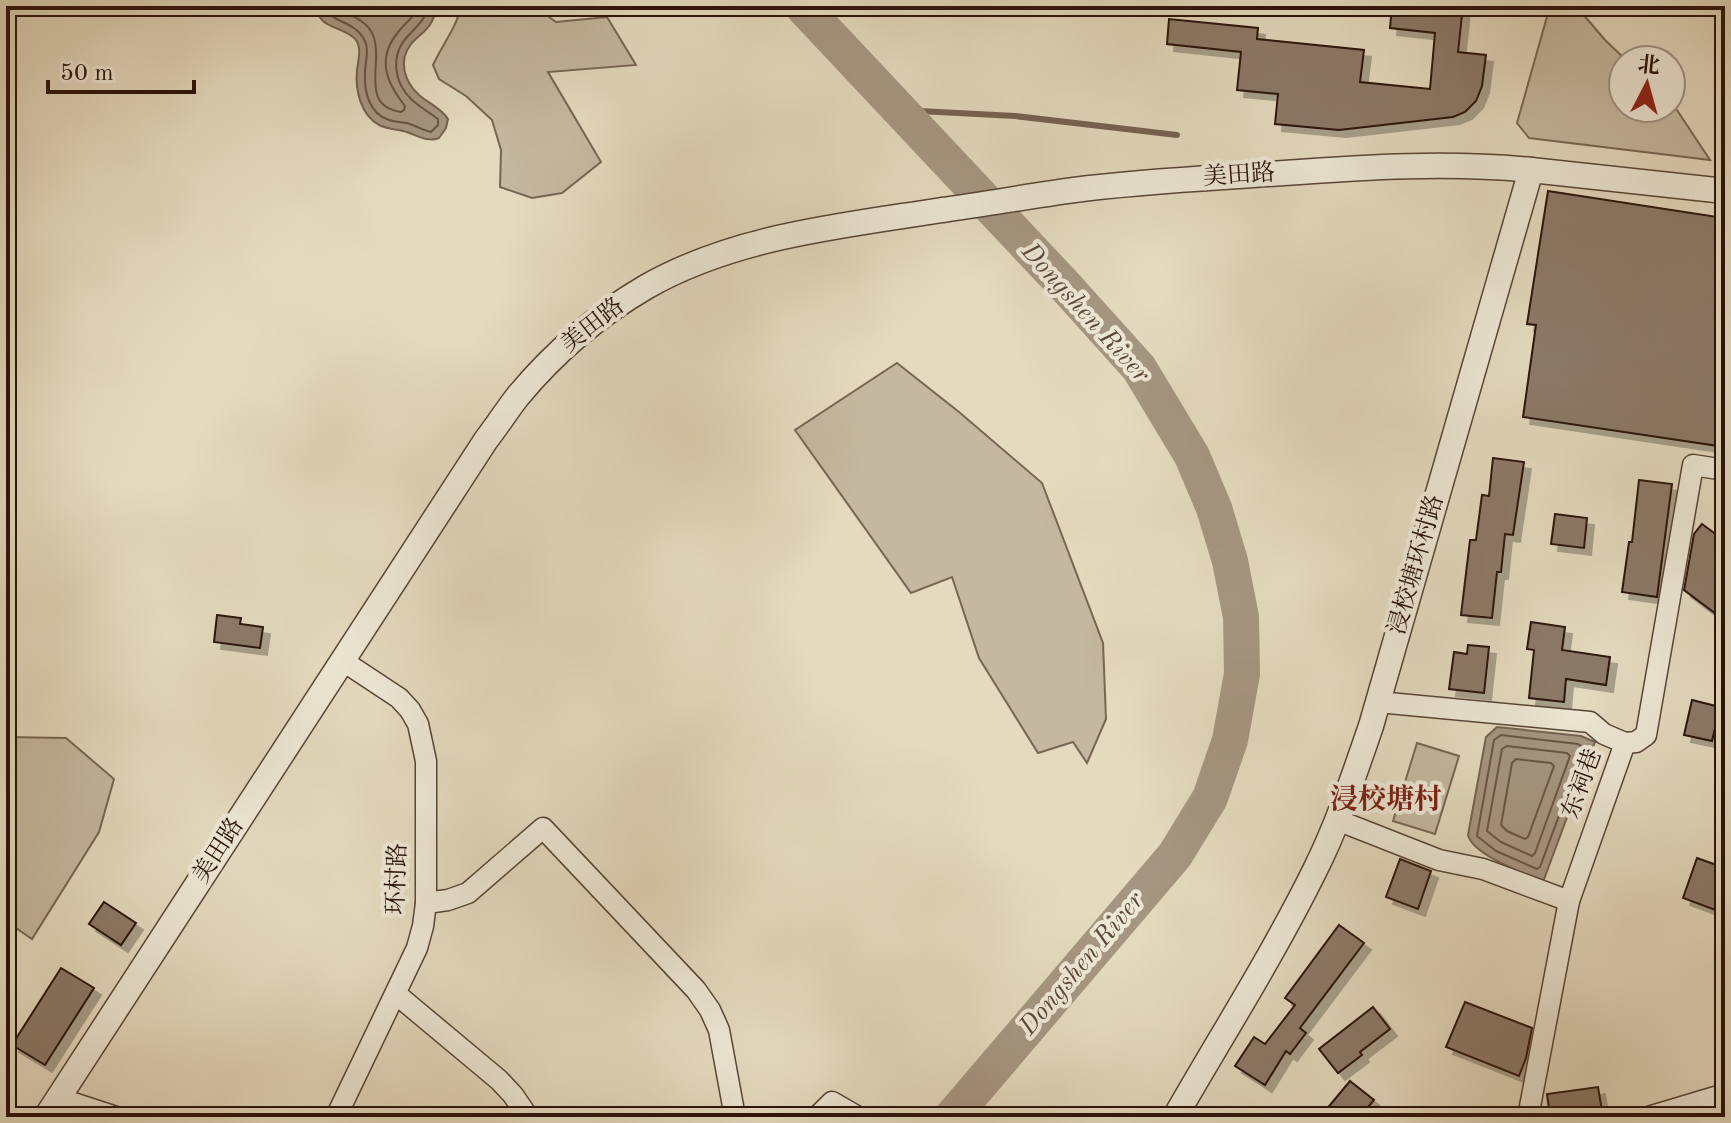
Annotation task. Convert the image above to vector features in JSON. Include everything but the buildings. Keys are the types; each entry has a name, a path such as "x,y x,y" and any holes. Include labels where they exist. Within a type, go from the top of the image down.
{"street":[{"name":"美田路","path":"52,1108 486,440 518,397 556,355 598,319 646,287 695,263 750,245 860,223 1074,190 1377,168 1490,166 1531,170"},
{"path":"1531,170 1725,191"},
{"name":"浸校塘环村路","path":"1175,1117 1292,914 1316,868 1355,774 1531,170"},
{"name":"东祠巷","path":"1528,1117 1569,901 1625,743 1636,742 1646,735 1693,465 1725,470"},
{"name":"环村路","path":"336,1117 417,948 426,903 426,761 418,724 399,698 343,661"},
{"path":"1378,702 1590,722 1604,734 1625,743"},
{"path":"1337,820 1439,860 1483,869 1569,901"},
{"path":"426,903 468,893 543,828 696,990 710,1010 719,1030 735,1117"},
{"path":"396,994 499,1080 528,1117"},
{"path":"1648,1117 1725,1094"},
{"path":"817,1117 832,1102 858,1117"},
{"path":"52,1108 116,1117"}],"shaded area":[{"path":"461,6 534,6 556,22 607,17 636,65 548,72 601,162 562,193 532,198 500,187 501,150 492,120 466,96 439,79 433,65 453,29"},
{"path":"1550,6 1576,6 1609,44 1607,124 1686,124 1710,160 1529,138 1517,123"},
{"path":"897,363 1042,483 1103,643 1106,719 1087,763 1073,742 1038,753 979,658 952,577 911,593 795,430"},
{"path":"6,737 66,738 114,779 99,832 32,939 6,921"},
{"path":"1417,743 1459,756 1435,834 1393,821"}],"water":[{"path":"313,6 434,6 437,9 429,26 407,50 404,71 414,89 448,119 439,138 425,139 373,121 358,94 359,51 356,40 323,21"},
{"path":"1497,727 1581,736 1595,742 1543,882 1479,850 1468,835 1486,737"}],"waterway":[{"name":"Dongshen River","path":"802,6 1139,368 1192,456 1214,508 1230,561 1241,617 1242,674 1230,740 1210,798 1175,855 952,1117"},
{"path":"900,110 1015,116 1177,135"}],"district":[{"name":"浸校塘村","path":"1386,801"}]}
